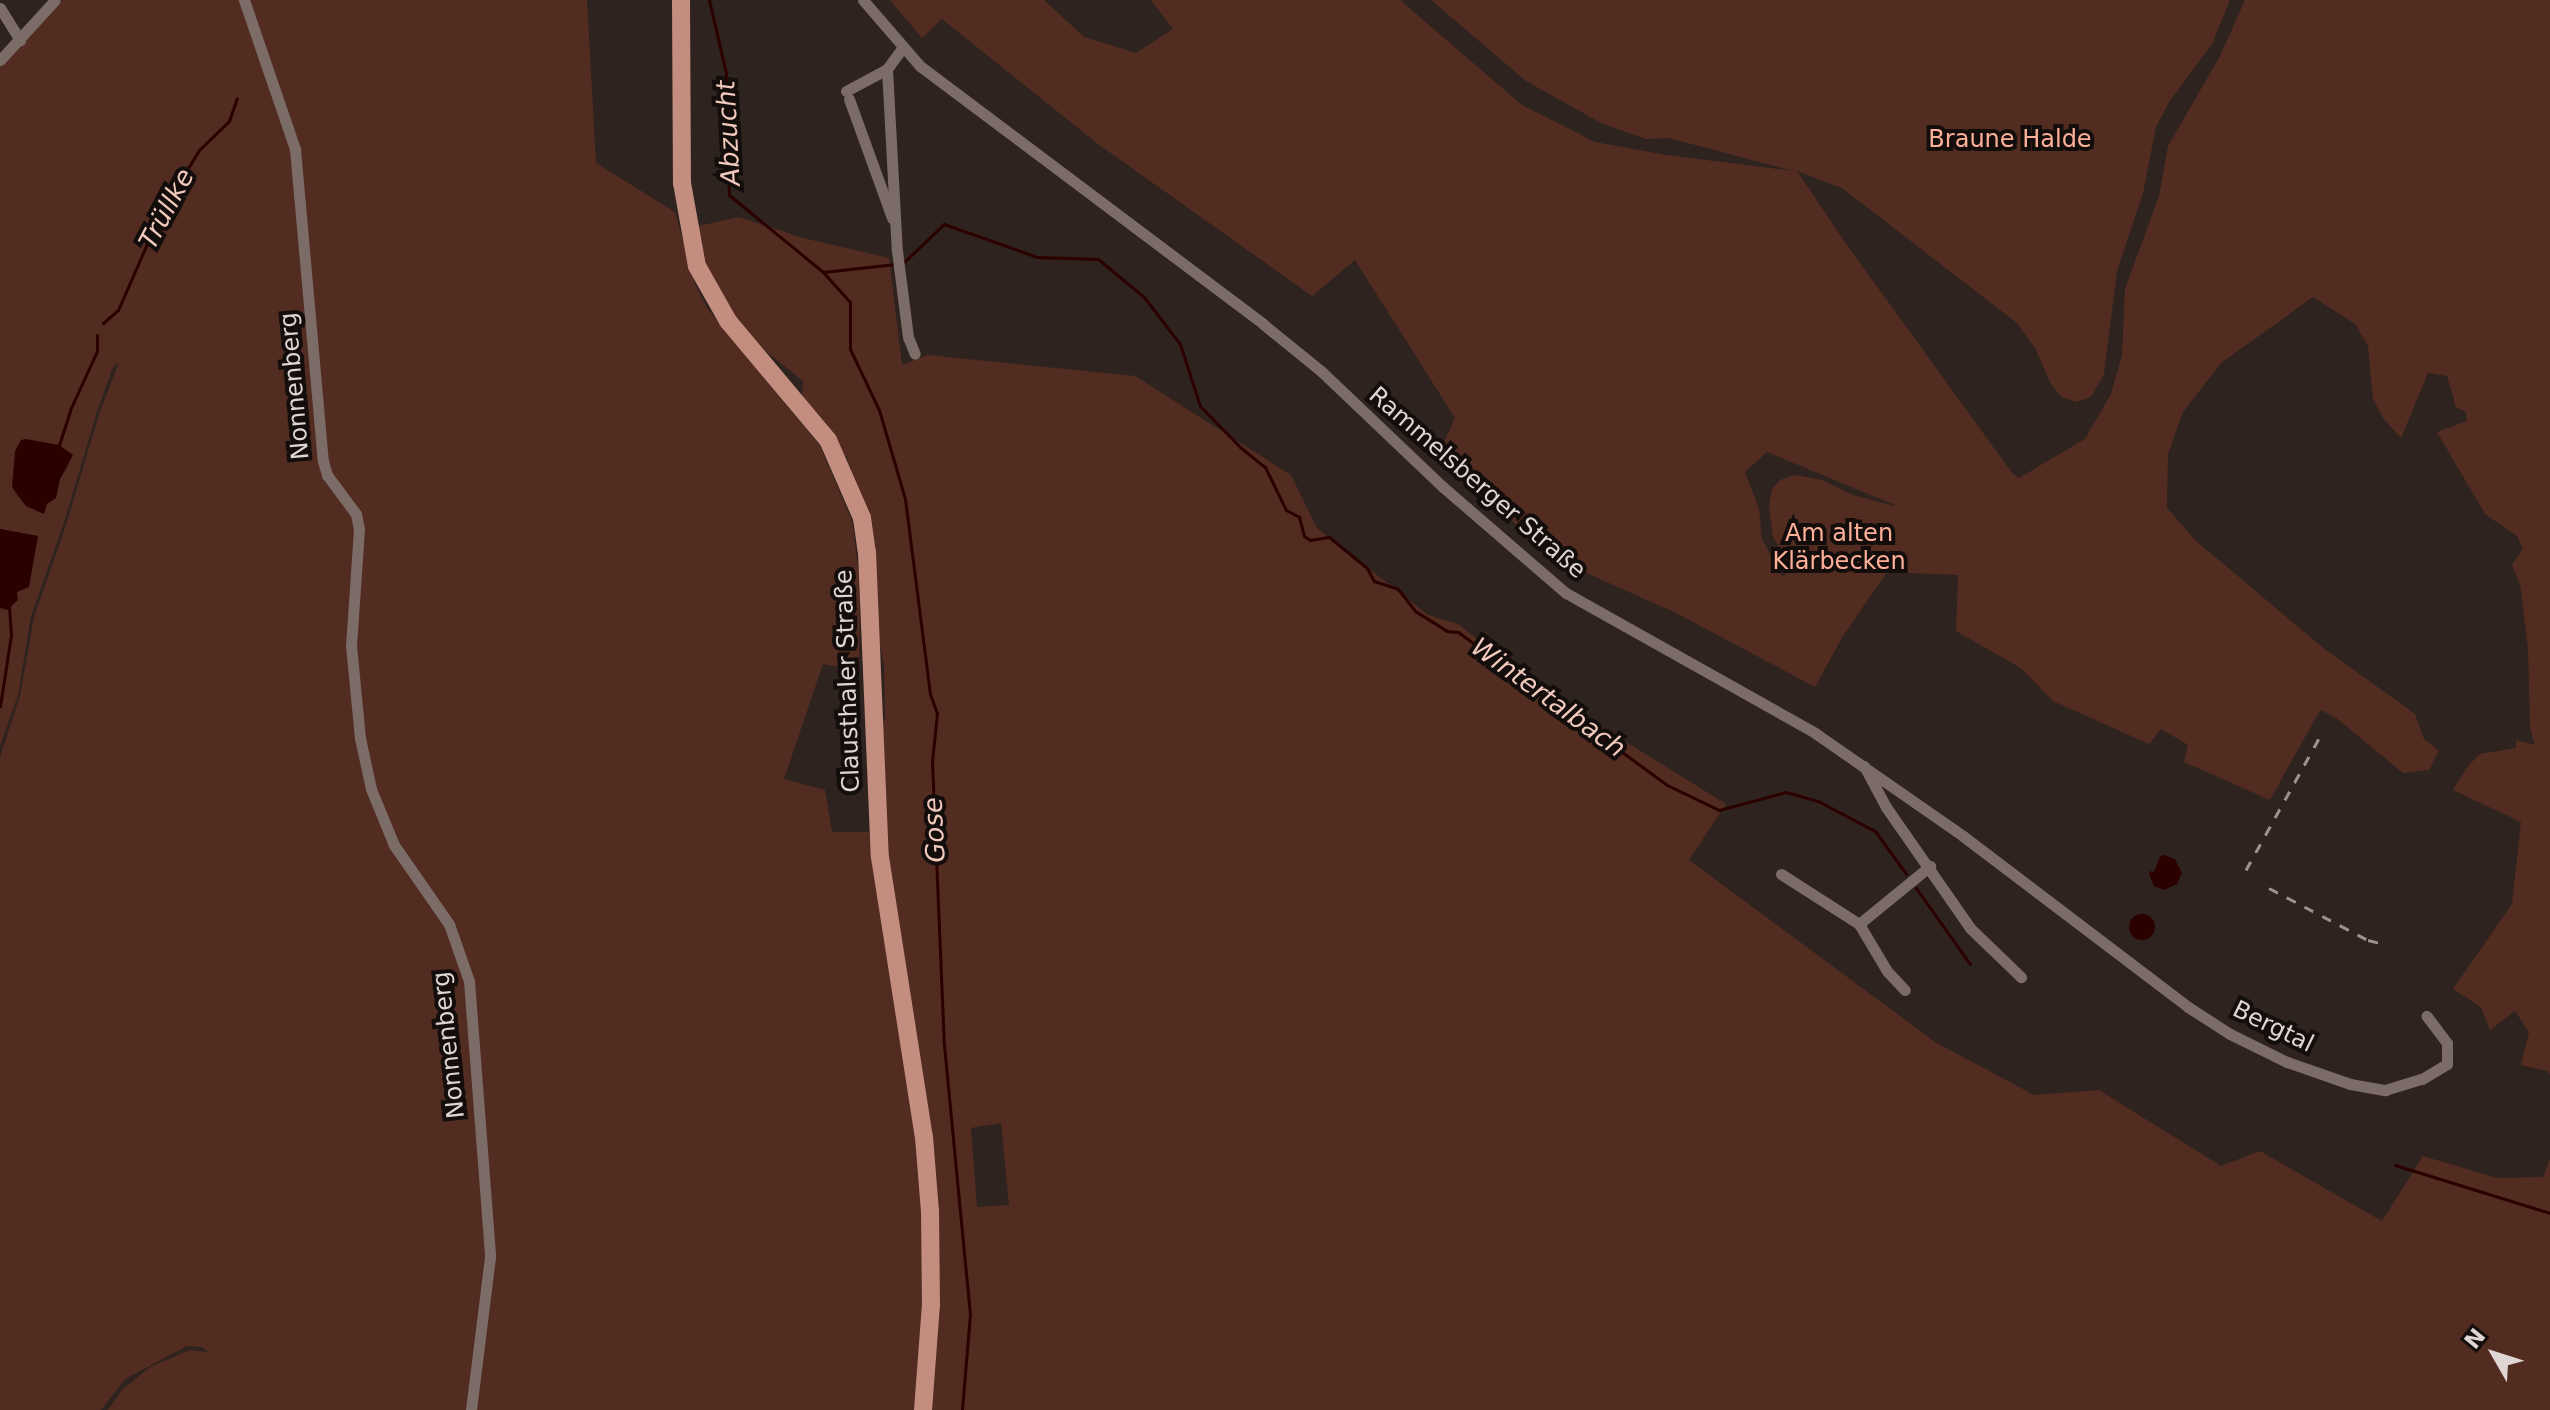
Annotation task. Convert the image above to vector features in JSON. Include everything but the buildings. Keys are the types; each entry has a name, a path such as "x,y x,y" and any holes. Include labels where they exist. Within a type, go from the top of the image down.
{"main road":[{"name":"Clausthaler Straße","path":"681,0 683,203 697,266 728,321 828,440 862,518 867,552 880,857 924,1137 930,1211 931,1304 923,1410"}],"street":[{"path":"0,60 55,0"},
{"name":"Nonnenberg","path":"244,0 295,149 323,461 330,479 356,514 359,529 351,645 360,738 371,789 394,845 449,924 469,981 490,1257 471,1410"},
{"name":"Rammelsberger Straße","path":"863,0 920,66 1321,371 1454,497 1566,593 1815,733 1864,765 2054,906"},
{"path":"0,8 20,40"},
{"path":"896,230 847,95 887,69 903,47"},
{"path":"887,69 897,251 908,337 915,354"},
{"path":"1864,765 1886,807 1930,866 1970,928 2021,977"},
{"path":"1859,924 1930,866"},
{"path":"1781,874 1859,924 1887,971 1905,990"},
{"name":"Bergtal","path":"2054,906 2230,1034 2287,1062 2350,1084 2385,1090 2401,1087 2447,1064 2447,1043 2427,1016"}],"green space":[{"path":"63,0 587,0 596,163 675,212 695,284 707,308 820,446 852,521 860,581 859,664 845,668 823,664 784,779 825,790 832,832 869,832 884,941 911,1089 926,1253 916,1410 108,1410 122,1390 150,1367 190,1350 208,1352 202,1347 187,1346 125,1379 101,1410 0,1410 0,757 20,696 34,617 100,411 119,363 113,367 98,409 63,526 31,616 18,695 0,746 0,594 1,605 21,589 37,536 0,529 0,66","holes":["69,465 60,479 56,498 47,504 26,506 15,493 14,472"]},
{"path":"890,0 1044,0 1084,37 1136,53 1173,29 1151,0 1400,0 1522,105 1595,142 1666,155 1793,171 1669,138 1646,139 1603,124 1526,81 1431,0 2230,0 2212,44 2169,102 2156,127 2143,193 2117,271 2104,374 2091,397 2077,402 2061,397 2050,382 2035,348 2017,323 1842,188 1797,171 1842,238 2012,473 2019,478 2085,439 2111,394 2122,355 2125,289 2159,196 2168,146 2220,56 2245,0 2550,0 2550,1075 2548,1071 2521,1065 2529,1032 2515,1011 2490,1030 2481,1007 2453,989 2512,904 2521,822 2453,790 2468,766 2480,754 2516,748 2516,740 2535,745 2530,728 2528,648 2520,584 2512,565 2523,549 2517,536 2485,514 2437,432 2467,421 2466,412 2456,407 2447,376 2428,373 2401,438 2383,418 2373,399 2368,346 2355,324 2313,297 2221,363 2183,412 2168,454 2167,508 2195,540 2322,647 2415,714 2424,739 2439,751 2429,770 2403,773 2335,717 2320,710 2270,800 2184,762 2188,745 2161,729 2149,744 2053,701 2021,668 1956,631 1958,575 1887,572 1843,636 1815,687 1676,613 1571,566 1435,462 1455,418 1355,260 1312,296 1098,144 942,19 922,38","holes":["1767,452 1895,505 1853,495 1822,480 1795,475 1780,480 1772,489 1769,506 1773,537 1791,569 1782,577 1762,539 1759,509 1745,472"]},
{"path":"739,217 803,238 889,258 902,365 928,355 1135,376 1291,475 1317,528 1428,615 1458,624 1544,691 1726,804 1689,860 1935,1042 2034,1095 2099,1090 2221,1166 2260,1151 2382,1221 2423,1156 2497,1178 2543,1177 2550,1159 2550,1410 929,1410 937,1305 890,896 879,742 885,717 884,665 878,637 868,516 847,458 802,397 803,381 754,342 734,317 703,264 694,227","holes":["1001,1123 1009,1205 977,1207 971,1128"]}],"shaded area":[{"path":"21,440 59,445 73,455 60,479 56,498 47,504 44,514 26,506 12,487 15,451"},
{"path":"0,529 38,536 29,587 17,592 18,600 7,610 0,608"},
{"path":"2160,856 2175,859 2182,873 2177,884 2164,890 2154,886 2149,874 2150,871 2154,872"},
{"path":"2142,914 2151,918 2155,927 2151,936 2142,940 2133,936 2129,927 2133,918"}],"waterway":[{"name":"Abzucht","path":"709,0 726,73 729,195 823,272 896,264"},
{"name":"Trüllke","path":"103,323 118,310 159,216 199,150 229,121 237,98"},
{"name":"Wintertalbach","path":"903,263 944,224 1037,257 1098,259 1144,297 1180,344 1200,406 1240,447 1265,467 1286,510 1299,517 1304,536 1310,540 1329,537 1367,568 1374,581 1398,589 1415,611 1447,631 1458,632 1667,785 1719,810 1786,792 1818,801 1875,831 1906,874"},
{"name":"Gose","path":"823,272 850,302 850,349 879,410 905,499 930,694 937,713 932,761 944,1045 970,1314 962,1410"},
{"name":"Trüllke","path":"58,448 70,410 97,351 97,335"},
{"path":"0,706 11,635 9,607"},
{"name":"Wintertalbach","path":"1916,888 1970,964"},
{"name":"Wintertalbach","path":"2395,1165 2550,1213"}],"railway":[{"path":"2246,870 2323,731"},
{"path":"2269,888 2368,940 2380,943"}],"park label":[{"name":"Braune Halde","path":"2010,140"},
{"name":"Am alten Klärbecken","path":"1839,548"}]}
